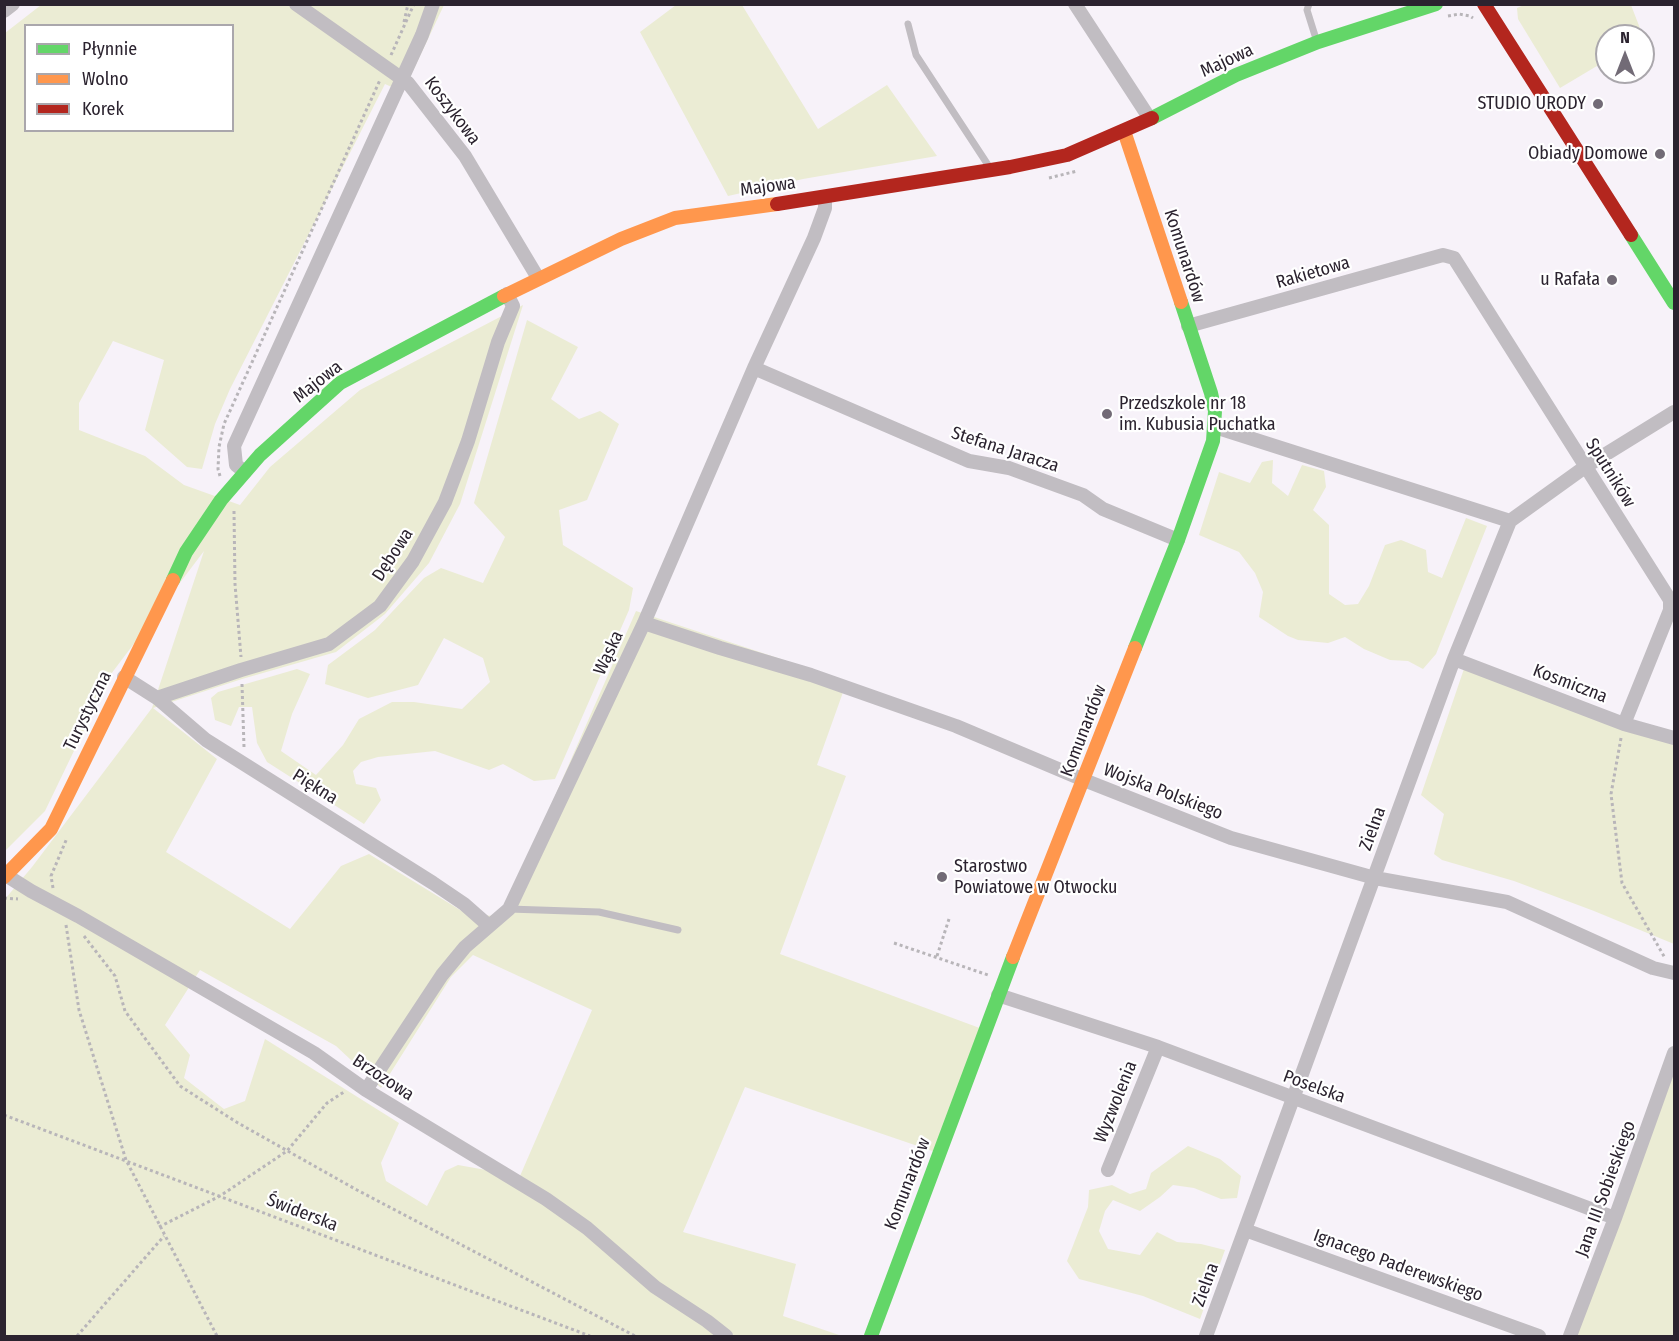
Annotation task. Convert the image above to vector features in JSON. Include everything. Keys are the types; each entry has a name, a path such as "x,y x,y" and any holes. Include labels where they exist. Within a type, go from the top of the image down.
{"street":[{"path":"4,11 13,4"},
{"name":"Koszykowa","path":"297,4 408,83 465,156 537,278"},
{"path":"245,472 236,465 234,446 422,35 433,4"},
{"path":"1075,4 1150,119"},
{"name":"Majowa","path":"186,552 225,495 260,455 340,383 537,278 621,239 675,218 992,170 1066,155 1150,119 1236,75 1318,42 1436,4"},
{"path":"1484,4 1674,303"},
{"name":"Komunardów","path":"871,1336 998,995 1178,540 1209,453 1215,427 1215,411 1211,393 1124,131"},
{"name":"Wąska","path":"361,1087 465,947 500,919 508,909 644,623 754,368 817,230 825,208 825,196"},
{"name":"Rakietowa","path":"1188,326 1448,255"},
{"name":"Sputników","path":"1448,255 1458,263 1670,600 1670,610 1624,724"},
{"name":"Dębowa","path":"157,698 329,644 380,606 413,561 445,502 468,441 498,342 513,306 507,294"},
{"name":"Stefana Jaracza","path":"754,368 969,461 1009,468 1083,495 1102,509 1178,540"},
{"path":"1215,427 1510,521 1585,467 1674,412"},
{"name":"Zielna","path":"1206,1336 1454,659 1510,521"},
{"name":"Turystyczna","path":"5,875 51,829 186,552"},
{"name":"Wojska Polskiego","path":"644,623 811,675 934,718 1231,838 1375,878 1507,902 1653,968 1674,973"},
{"name":"Kosmiczna","path":"1454,659 1624,724 1674,738"},
{"name":"Piękna","path":"124,677 157,698 206,740 433,883 464,904 489,926"},
{"name":"Brzozowa","path":"5,875 314,1053 361,1087 546,1199 586,1228 655,1287 726,1336"},
{"name":"Poselska","path":"998,995 1158,1047 1615,1218"},
{"name":"Wyzwolenia","path":"1108,1170 1158,1047"},
{"name":"Jana III Sobieskiego","path":"1570,1336 1674,1053"},
{"name":"Ignacego Paderewskiego","path":"1245,1230 1539,1336"}],"lane":[{"path":"1309,4 1307,10 1318,42"},
{"path":"909,24 916,55 992,170"},
{"path":"508,909 599,912 678,930"}],"path":[{"path":"403,29 408,4"},
{"path":"225,480 219,475 218,469 220,438 224,424 414,4"},
{"path":"228,514 234,505 235,584 244,764"},
{"path":"1624,724 1611,794 1622,883 1674,973"},
{"path":"54,895 51,876 67,837"},
{"path":"70,912 65,927 79,1010 126,1160 217,1336"},
{"path":"937,956 949,919"},
{"path":"86,939 116,976 125,1011 180,1086 287,1151 475,1253 635,1336"},
{"path":"894,943 1004,981"},
{"path":"159,1227 220,1196 287,1151 327,1103 361,1087"},
{"name":"Świderska","path":"4,1114 590,1336"},
{"path":"77,1336 164,1236"}],"green space":[{"path":"1526,4 1631,5 1638,24 1595,24 1595,67 1560,88 1518,19 1517,8"},
{"path":"41,5 444,5 403,92 385,84 230,389 215,424 202,469 187,467 145,430 164,360 113,341 79,403 79,430 145,456 184,485 240,505 270,467 360,390 523,305 460,504 429,563 385,614 336,652 153,708 217,759 166,852 290,929 341,866 369,854 465,913 502,917 636,611 847,681 817,765 846,776 780,954 985,1030 944,1155 745,1087 683,1232 796,1264 783,1316 842,1336 5,1336 5,899 32,867 152,708 204,551 111,674 45,811 5,851 5,33","holes":["473,955 592,1010 520,1176 458,1165 445,1171 427,1206 386,1181 381,1163 399,1123 265,1039 245,1101 224,1109 184,1078 190,1055 165,1025 200,970 336,1046 381,1088 451,977"]},
{"path":"676,5 742,5 818,129 887,85 937,156 803,179 728,196 640,32"},
{"path":"527,320 578,347 551,399 579,419 600,411 619,424 587,500 559,510 563,545 633,588 629,610 555,779 534,781 503,764 489,770 435,751 378,757 361,762 353,771 356,784 376,788 381,800 364,824 267,762 257,743 252,707 239,707 231,726 215,720 211,698 218,692 297,669 310,674 292,714 281,751 316,775 343,745 359,719 392,702 414,702 462,709 490,682 483,658 444,638 418,685 368,698 325,684 328,665 375,630 424,578 441,568 483,583 505,537 474,503"},
{"path":"1273,460 1272,483 1288,496 1302,465 1324,471 1326,487 1313,510 1329,525 1329,594 1345,605 1358,604 1369,586 1385,545 1401,540 1426,550 1428,572 1442,578 1466,518 1487,526 1436,654 1423,669 1408,661 1390,660 1364,649 1345,637 1328,643 1298,640 1288,636 1259,617 1263,592 1255,573 1239,552 1199,535 1219,472 1250,483 1262,462"},
{"path":"1467,660 1674,735 1674,944 1514,881 1442,860 1434,854 1444,814 1421,795"},
{"path":"1674,1053 1674,1336 1565,1336"},
{"path":"1188,1146 1220,1159 1241,1176 1237,1198 1221,1199 1194,1188 1173,1185 1140,1211 1113,1200 1105,1211 1099,1231 1108,1249 1140,1255 1157,1232 1177,1242 1201,1244 1225,1250 1200,1319 1143,1296 1079,1279 1067,1261 1088,1207 1089,1190 1112,1185 1130,1194 1146,1189 1151,1173"}],"traffic: fast":[{"path":"1152,118 1236,75 1318,42 1436,4"},
{"path":"1631,235 1674,303"},
{"path":"173,580 186,552 221,500 260,455 340,383 504,296"},
{"path":"1135,648 1178,540 1213,441 1215,411 1211,393 1181,302"},
{"path":"871,1336 1013,957"}],"traffic: slow":[{"path":"1124,131 1181,302"},
{"path":"504,296 621,239 675,218 777,204"},
{"path":"4,877 51,829 173,580"},
{"path":"1013,957 1135,648"}],"traffic: jam":[{"path":"1484,4 1631,235"},
{"path":"777,204 1010,167 1067,155 1152,118"}],"place":[{"name":"STUDIO URODY","path":"1598,104"},
{"name":"Obiady Domowe","path":"1660,154"},
{"name":"u Rafała","path":"1612,280"},
{"name":"Przedszkole nr 18 im. Kubusia Puchatka","path":"1107,414"},
{"name":"Starostwo Powiatowe w Otwocku","path":"942,877"}]}
